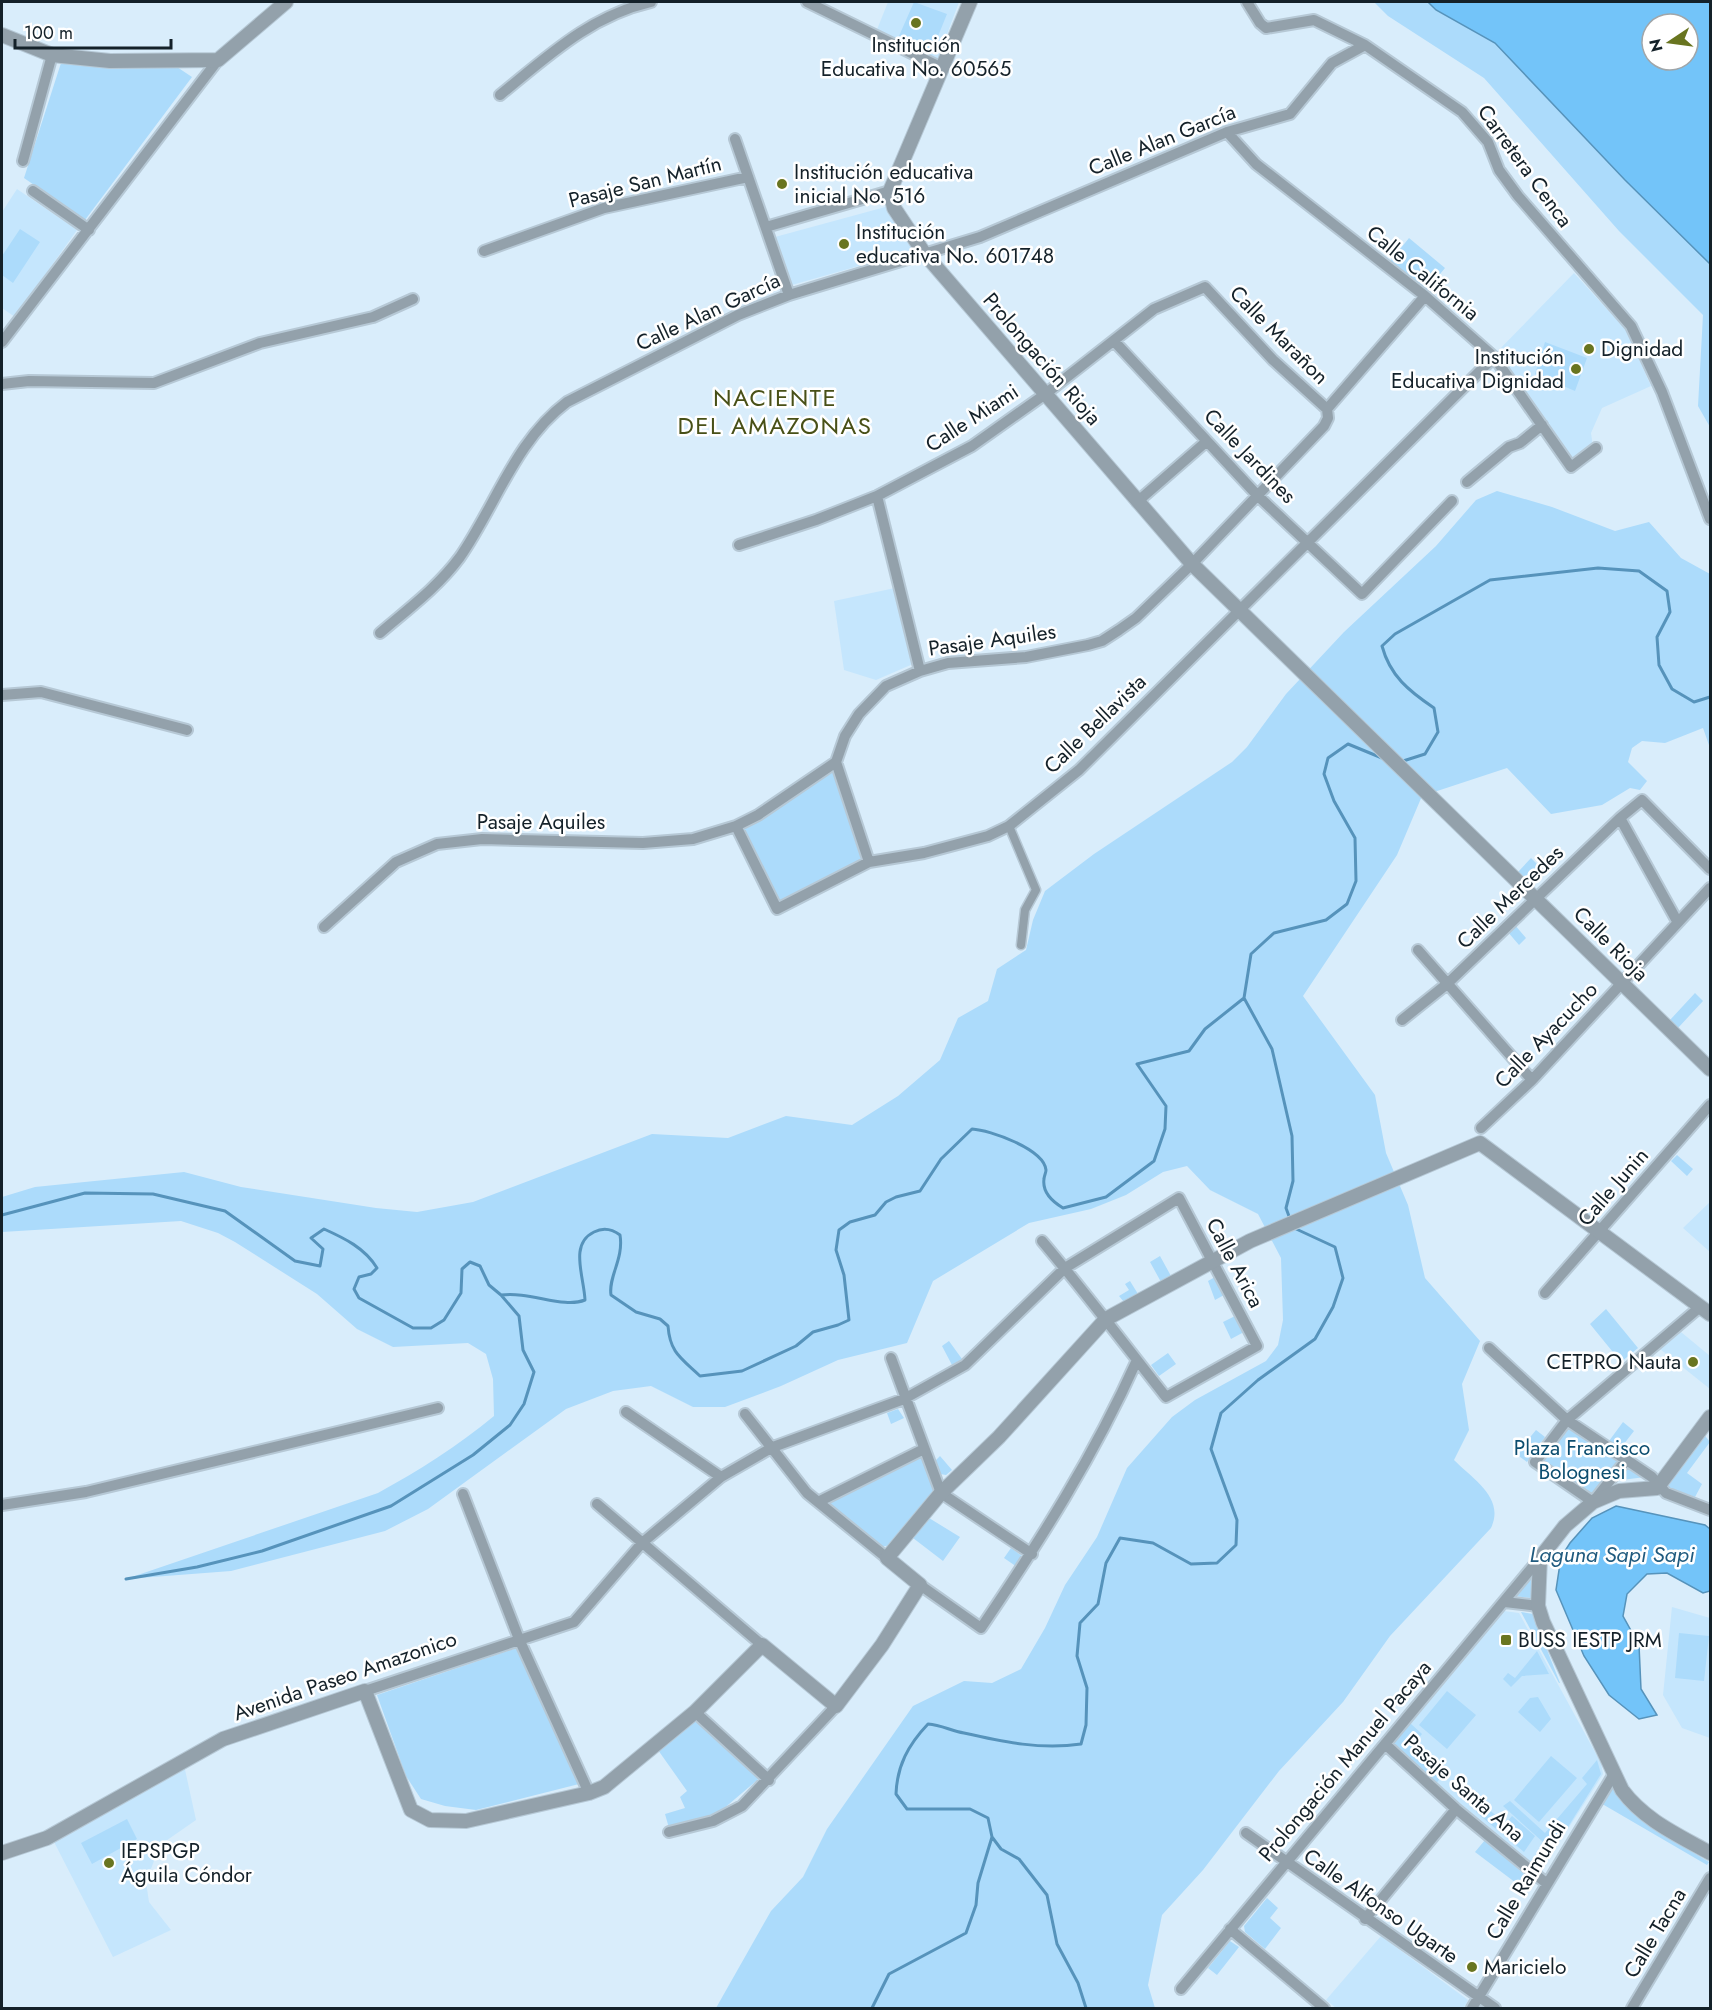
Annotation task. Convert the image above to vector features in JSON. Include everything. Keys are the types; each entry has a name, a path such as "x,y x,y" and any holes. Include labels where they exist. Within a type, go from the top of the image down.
{"street":[{"path":"2,342 218,60 286,2"},
{"path":"501,95 573,35 618,13 651,2"},
{"path":"807,2 942,68"},
{"path":"766,227 890,191 970,2"},
{"name":"Carretera Cenca","path":"1247,2 1260,24 1266,28 1314,20 1365,45 1462,112 1488,142 1499,170 1518,196 1631,326 1662,392 1710,519"},
{"path":"2,35 52,55 110,61 218,60"},
{"name":"Calle Alan García","path":"380,633 438,583 460,556 507,474 549,415 567,402 718,325 789,295 1024,220 1227,132 1290,114 1332,63 1365,45"},
{"path":"23,162 52,55"},
{"name":"Calle California","path":"1227,132 1256,164 1425,296 1494,357 1571,467 1596,448"},
{"path":"735,139 789,295"},
{"name":"Pasaje San Martín","path":"484,251 596,210 748,177"},
{"path":"33,191 90,230"},
{"name":"Prolongación Rioja","path":"890,191 894,208 924,253 1192,564 1482,849"},
{"name":"Calle Miami","path":"739,545 798,527 877,496 972,446 1044,395 1154,309 1205,287"},
{"name":"Calle Marañon","path":"1205,287 1278,365 1326,406"},
{"name":"Pasaje Aquiles","path":"324,927 396,862 437,844 482,839 643,843 693,839 736,826 785,799 836,762 845,736 873,698 886,686 920,671 948,663 1026,657 1102,641 1136,618 1192,564 1324,426 1328,418 1326,406 1425,296"},
{"path":"2,384 29,381 154,383 260,344 373,316 413,299"},
{"name":"Calle Jardines","path":"1114,341 1257,495 1362,594 1452,501"},
{"name":"Calle Bellavista","path":"736,826 777,909 869,862 924,853 988,836 1009,826 1079,770 1494,357"},
{"path":"1467,482 1542,425"},
{"path":"1137,502 1207,441"},
{"path":"877,496 920,671"},
{"path":"2,695 42,692 187,730"},
{"path":"836,762 869,862"},
{"name":"Calle Mercedes","path":"1402,1020 1447,984 1620,818 1642,800 1710,868"},
{"path":"1620,818 1677,921"},
{"path":"1009,826 1036,890 1026,910 1021,945"},
{"name":"Calle Rioja","path":"1482,849 1710,1069"},
{"name":"Calle Ayacucho","path":"1482,1128 1532,1080 1710,888"},
{"path":"1418,950 1532,1080"},
{"name":"Calle Junin","path":"1545,1293 1710,1105"},
{"path":"887,1558 941,1492 999,1437 1106,1319 1250,1241 1480,1143 1705,1311 1568,1420 1535,1462 1593,1502"},
{"name":"Calle Arica","path":"1137,1360 1166,1397 1257,1346 1179,1198"},
{"name":"Avenida Paseo Amazonico","path":"2,1852 47,1838 223,1739 574,1622 642,1543 721,1477 773,1447 904,1399 965,1365 1065,1268 1179,1198"},
{"path":"745,1414 807,1493 920,1585 981,1628 1032,1554 1109,1423 1137,1360 1042,1242"},
{"path":"1489,1347 1568,1420 1652,1477 1658,1486 1670,1496 1710,1510"},
{"path":"891,1358 904,1399 941,1492 1032,1554"},
{"path":"2,1505 86,1492 438,1408"},
{"path":"626,1412 721,1477"},
{"path":"1593,1502 1619,1491 1658,1486 1710,1417"},
{"path":"818,1502 924,1449"},
{"path":"1627,1459 1593,1502 1565,1527 1540,1558 1538,1606 1550,1638 1614,1773 1634,1806 1710,1853"},
{"path":"463,1494 519,1639 589,1793"},
{"path":"597,1504 836,1706"},
{"name":"Prolongación Manuel Pacaya","path":"1181,1989 1540,1558"},
{"path":"669,1832 729,1815 769,1780 836,1706 882,1645 920,1585"},
{"path":"1505,1602 1538,1606"},
{"path":"365,1691 411,1810 430,1820 466,1821 589,1793 604,1787 695,1712 762,1645"},
{"path":"695,1712 769,1780"},
{"name":"Pasaje Santa Ana","path":"1385,1744 1456,1809 1546,1883"},
{"name":"Calle Raimundi","path":"1475,2003 1614,1773"},
{"path":"1365,1919 1456,1809"},
{"name":"Calle Alfonso Ugarte","path":"1246,1833 1365,1919 1475,2003 1495,2008"},
{"name":"Calle Tacna","path":"1632,2008 1710,1878"},
{"path":"1230,1929 1324,2008"}],"shaded area":[{"name":"Institución Educativa No. 60565","path":"888,2 959,2 937,61 876,32"},
{"path":"17,189 77,230 15,317 2,308 2,212"},
{"name":"Institución educativa No. 601748","path":"889,206 915,250 792,285 775,237"},
{"name":"Institución Educativa Dignidad","path":"1574,273 1626,330 1651,386 1602,408 1591,433 1593,447 1572,462 1496,353"},
{"path":"895,588 913,664 876,680 844,670 834,601"},
{"path":"1710,1202 1710,1252 1683,1228"},
{"name":"CETPRO Nauta","path":"1681,1332 1710,1356 1710,1389 1660,1349"},
{"path":"1672,1607 1710,1618 1710,1738 1682,1728 1663,1695"},
{"path":"1504,1611 1519,1613 1601,1763 1603,1774 1541,1871 1536,1872 1472,1818 1393,1743"},
{"name":"IEPSPGP Águila Cóndor","path":"184,1765 196,1820 160,1845 146,1882 149,1902 171,1930 113,1957 52,1838"},
{"path":"1381,1936 1468,2000 1464,2008 1336,2008 1326,2000"}],"green space":[{"path":"914,2 947,14 932,51 899,36"},
{"path":"1374,2 1428,2 1436,10 1495,43 1625,180 1710,264 1710,427 1698,406 1703,315 1619,231 1484,78 1388,16"},
{"path":"61,63 111,67 177,67 192,77 85,220 24,178"},
{"path":"20,229 40,242 13,283 2,275 2,256"},
{"path":"1409,238 1445,268 1426,291 1389,263"},
{"path":"1545,342 1587,358 1575,391 1535,374"},
{"path":"1497,491 1552,507 1615,531 1649,522 1681,558 1710,574 1710,748 1703,728 1665,743 1642,741 1632,748 1628,762 1647,781 1640,790 1630,788 1602,805 1551,814 1507,768 1422,796 1397,855 1303,996 1375,1095 1386,1153 1408,1205 1425,1278 1480,1341 1462,1384 1469,1430 1454,1460 1485,1490 1494,1508 1494,1517 1491,1528 1390,1636 1343,1702 1279,1771 1203,1870 1162,1915 1148,1985 1155,2008 716,2008 771,1911 803,1877 827,1829 913,1706 964,1681 992,1683 1021,1669 1045,1628 1065,1585 1097,1537 1127,1468 1172,1417 1195,1400 1266,1361 1278,1345 1283,1320 1281,1258 1258,1214 1210,1190 1187,1166 1163,1172 1126,1195 1091,1209 1029,1223 933,1281 907,1343 838,1360 781,1386 725,1407 693,1407 651,1386 613,1391 566,1409 428,1509 385,1531 231,1571 126,1579 378,1493 423,1467 494,1416 493,1379 486,1354 468,1343 393,1347 357,1329 317,1294 235,1242 218,1233 181,1221 2,1232 2,1197 35,1187 184,1172 241,1187 376,1208 417,1212 473,1202 652,1134 728,1138 786,1116 852,1125 898,1096 940,1060 958,1018 988,1001 997,969 1026,950 1033,920 1045,891 1094,854 1232,762 1247,747 1286,694 1344,632 1436,546 1476,500"},
{"path":"833,772 862,862 779,904 742,830"},
{"path":"1531,858 1539,866 1526,880 1518,872"},
{"path":"1514,924 1526,938 1519,945 1507,931"},
{"path":"1695,993 1703,1001 1678,1028 1670,1020"},
{"path":"1677,1155 1693,1169 1687,1176 1671,1161"},
{"path":"1160,1256 1171,1276 1161,1282 1150,1262"},
{"path":"1215,1277 1224,1295 1215,1300 1208,1281"},
{"path":"1130,1281 1138,1294 1124,1302 1119,1296 1129,1290 1125,1284"},
{"path":"1606,1309 1638,1348 1621,1362 1590,1324"},
{"path":"1235,1316 1244,1332 1231,1339 1223,1322"},
{"path":"949,1341 962,1359 952,1365 942,1346"},
{"path":"1168,1353 1176,1364 1159,1376 1151,1365"},
{"path":"898,1409 904,1418 891,1424 887,1413"},
{"path":"1623,1422 1634,1431 1620,1449 1609,1441"},
{"name":"Plaza Francisco Bolognesi","path":"1567,1423 1622,1459 1594,1498 1541,1460"},
{"path":"1536,1430 1545,1437 1527,1462 1516,1454"},
{"path":"1702,1432 1710,1442 1687,1473 1702,1484 1695,1497 1667,1487 1665,1481"},
{"path":"920,1455 935,1489 891,1545 881,1547 828,1503"},
{"path":"940,1456 952,1470 946,1475 940,1474 935,1461"},
{"path":"1628,1464 1645,1477 1614,1481"},
{"path":"929,1518 960,1537 943,1561 913,1538"},
{"path":"1011,1548 1022,1556 1017,1567 1004,1558"},
{"path":"1532,1574 1531,1598 1515,1596"},
{"path":"1521,1612 1533,1614 1560,1683 1559,1683"},
{"path":"1679,1633 1709,1636 1704,1681 1675,1678"},
{"path":"517,1648 579,1784 476,1810 445,1806 421,1799 406,1776 377,1695"},
{"path":"1537,1651 1549,1674 1522,1676 1511,1687 1503,1679 1508,1673 1515,1678"},
{"path":"1447,1691 1476,1715 1447,1749 1419,1725"},
{"path":"1538,1697 1551,1719 1540,1732 1518,1712 1530,1698"},
{"path":"696,1720 762,1776 715,1816 669,1828 665,1814 685,1808 680,1797 687,1791 658,1750 690,1721"},
{"path":"1410,1723 1422,1734 1412,1746 1444,1773 1435,1785 1394,1748 1393,1743"},
{"path":"1551,1756 1577,1778 1539,1822 1514,1800"},
{"path":"1597,1760 1601,1774 1553,1851 1503,1806 1510,1801 1545,1833 1587,1784 1582,1778"},
{"path":"1610,1788 1615,1789 1628,1808 1651,1827 1709,1862 1707,1865 1604,1805 1599,1805"},
{"path":"1483,1805 1503,1821 1496,1829 1476,1812"},
{"path":"1512,1816 1535,1836 1524,1852 1499,1831"},
{"path":"127,1819 137,1839 92,1864 81,1843"},
{"path":"1485,1840 1531,1880 1528,1892 1475,1852"},
{"path":"1267,1898 1278,1908 1270,1918 1281,1928 1265,1949 1245,1932 1244,1926"},
{"path":"1230,1941 1239,1947 1217,1975 1208,1968"}],"water":[{"path":"1428,2 1710,2 1710,264 1625,180 1495,43 1436,10"},
{"name":"Laguna Sapi Sapi","path":"1616,1506 1705,1525 1710,1529 1710,1591 1703,1593 1667,1573 1647,1574 1627,1594 1623,1616 1639,1645 1641,1689 1657,1715 1639,1719 1609,1695 1584,1656 1556,1590 1561,1557 1570,1543 1592,1518"}],"waterway":[{"path":"1400,762 1425,754 1438,732 1434,708 1416,695 1395,674 1382,646 1395,634 1490,580 1598,568 1639,571 1667,591 1670,612 1657,637 1659,665 1672,689 1694,702 1710,697"},
{"path":"1290,1219 1286,1208 1293,1181 1292,1136 1272,1049 1244,998 1251,954 1274,933 1326,920 1347,904 1356,881 1355,838 1334,801 1324,774 1328,758 1348,744 1382,758"},
{"path":"2,1215 85,1193 153,1194 225,1211 295,1261 320,1266 323,1249 311,1238 324,1229 360,1249 377,1268 371,1274 359,1277 354,1289 359,1298 413,1328 431,1328 444,1320 461,1293 462,1269 470,1262 480,1266 489,1285 501,1295 523,1295 567,1302 585,1300 580,1261 582,1244 586,1237 594,1232 608,1229 620,1235 621,1244 611,1295 636,1312 660,1319 668,1326 674,1349 700,1376 742,1371 796,1346 813,1332 849,1320 844,1275 836,1250 839,1230 850,1222 875,1215 886,1202 896,1197 920,1191 941,1159 972,1129 1003,1137 1036,1155 1043,1162 1046,1170 1044,1178 1046,1193 1063,1208 1106,1197 1154,1161 1165,1129 1166,1106 1137,1064 1189,1051 1205,1029 1244,998"},
{"path":"872,2008 889,1974 966,1933 976,1905 978,1883 992,1837 988,1818 970,1809 907,1809 896,1794 901,1765 909,1748 921,1732 928,1724 1022,1744 1051,1746 1081,1744 1086,1725 1087,1688 1077,1656 1080,1623 1098,1604 1106,1563 1120,1538 1153,1543 1191,1564 1217,1563 1236,1545 1237,1520 1211,1449 1221,1413 1258,1380 1315,1339 1333,1307 1343,1278 1335,1247 1294,1228"},
{"path":"126,1579 197,1567 262,1551 391,1506 473,1455 510,1425 524,1404 534,1372 523,1350 519,1316 501,1295"},
{"path":"992,1837 1001,1849 1019,1859 1047,1895 1057,1944 1078,1983 1086,2008"}],"place":[{"name":"Institución Educativa No. 60565","path":"916,23"},
{"name":"Institución educativa inicial No. 516","path":"782,184"},
{"name":"Institución educativa No. 601748","path":"844,244"},
{"name":"Dignidad","path":"1589,349"},
{"name":"Institución Educativa Dignidad","path":"1576,369"},
{"name":"CETPRO Nauta","path":"1693,1362"},
{"name":"BUSS IESTP JRM","path":"1506,1640"},
{"name":"IEPSPGP Águila Cóndor","path":"109,1863"},
{"name":"Maricielo","path":"1472,1967"}],"district":[{"name":"NACIENTE DEL AMAZONAS","path":"775,412"}]}
